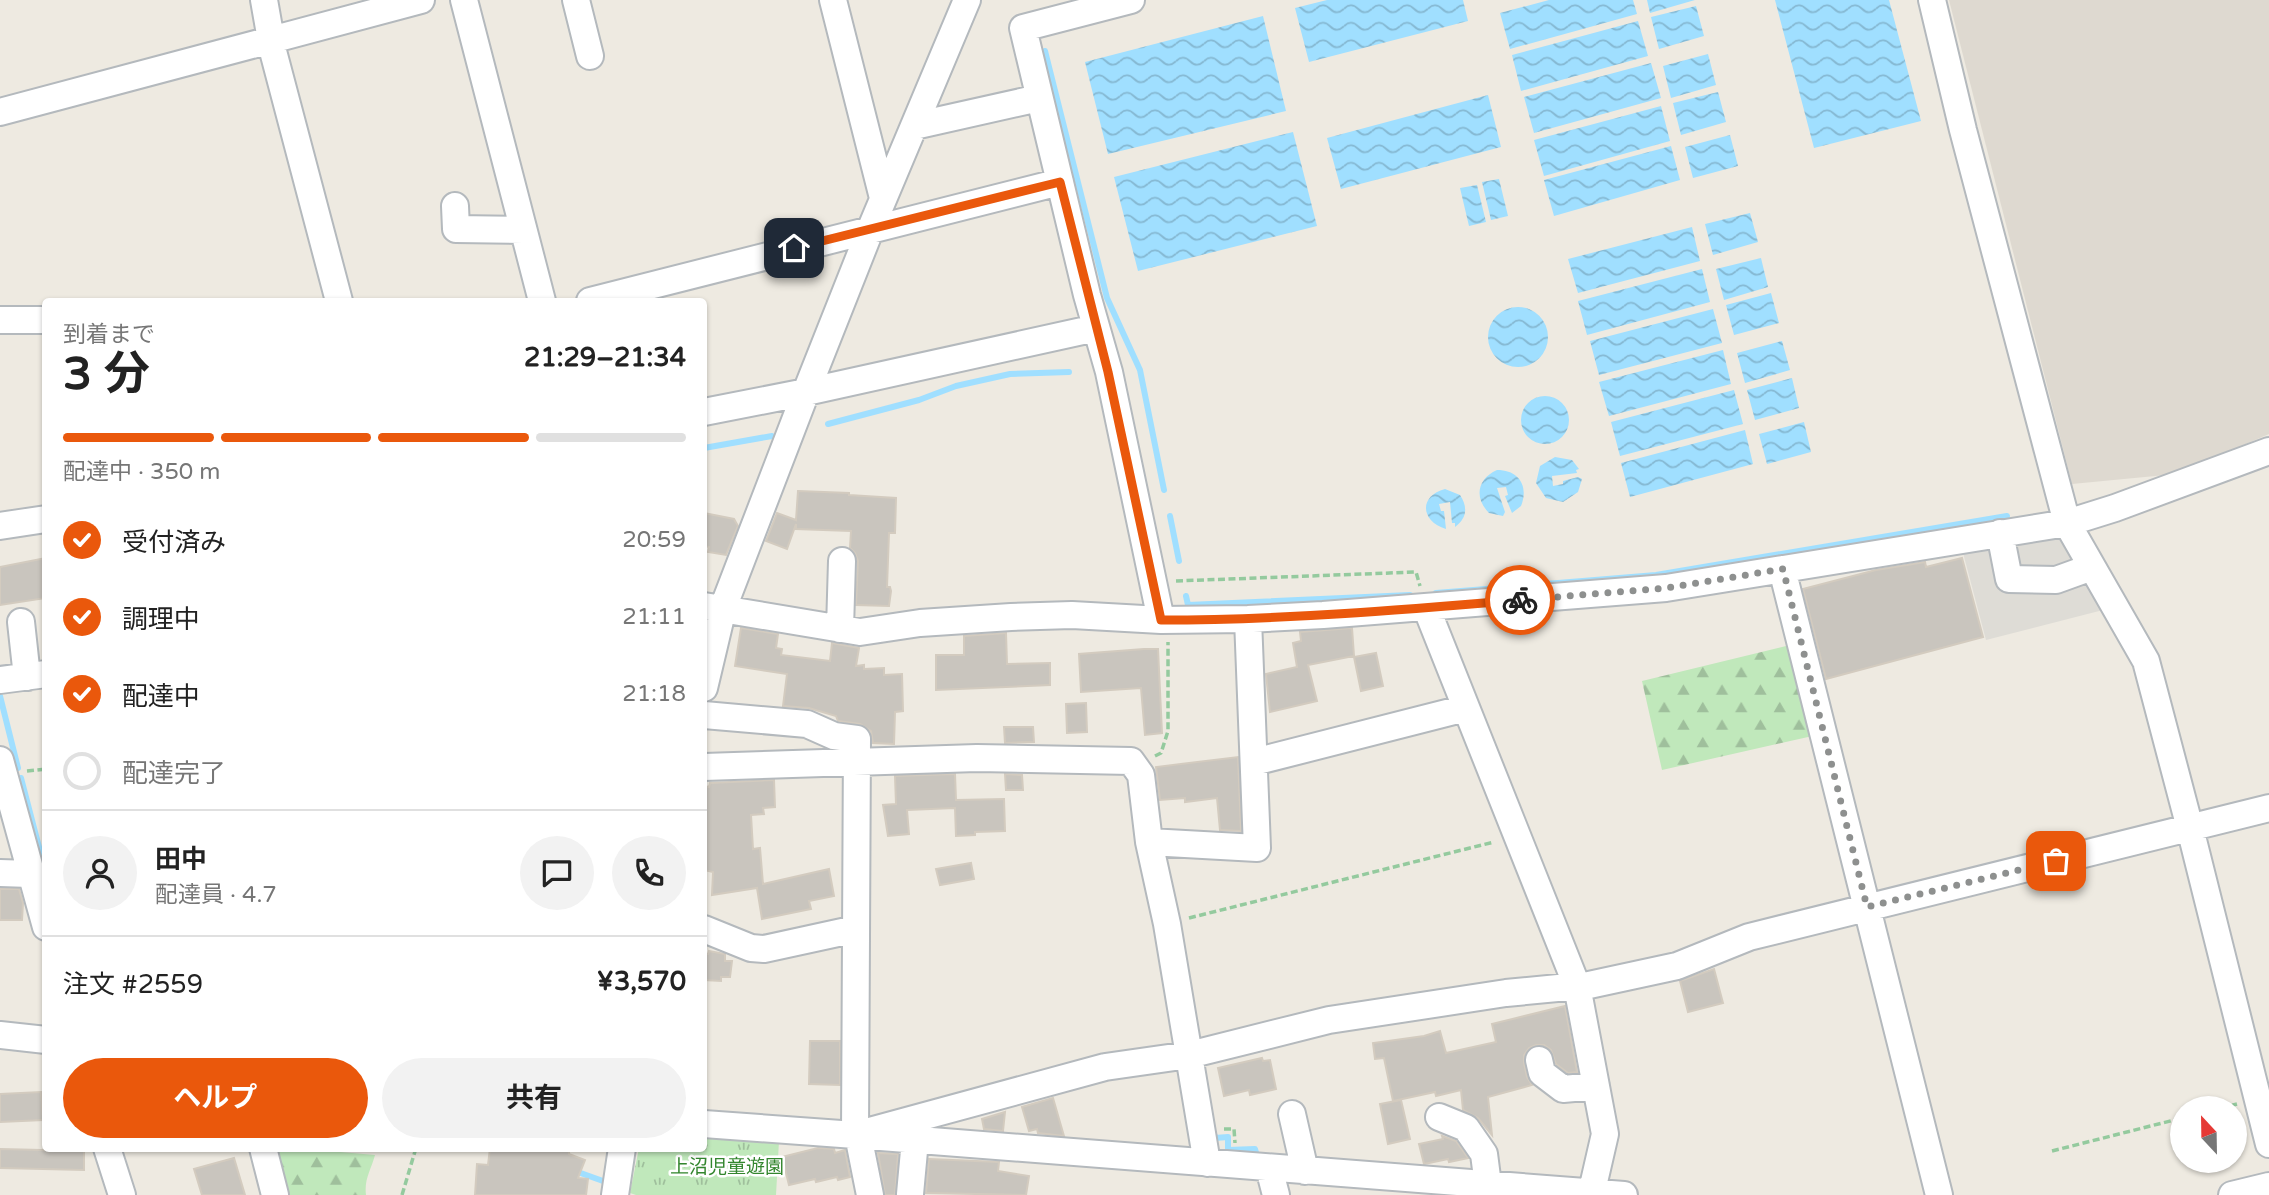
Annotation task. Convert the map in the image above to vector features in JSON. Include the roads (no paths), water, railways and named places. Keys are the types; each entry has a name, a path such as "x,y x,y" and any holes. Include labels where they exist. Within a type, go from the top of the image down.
{"street":[{"path":"264,0 277,64 338,298"},
{"path":"0,112 421,0"},
{"path":"464,0 541,298"},
{"path":"576,0 590,56"},
{"path":"833,0 883,198"},
{"path":"707,661 713,607 806,392 883,198 967,0"},
{"path":"1131,0 1023,28 1108,372 1165,620"},
{"path":"1932,0 1963,130 2067,523 2146,662 2269,1144"},
{"path":"914,127 1039,98"},
{"path":"602,298 1060,182"},
{"path":"455,206 456,229 523,230"},
{"path":"0,320 42,320"},
{"path":"707,411 1096,328"},
{"path":"713,607 860,632 920,623 1072,615 1165,620 1248,619 1666,588 2067,523 2269,451"},
{"path":"0,526 42,520"},
{"path":"2000,533 2009,579 2056,580 2092,567"},
{"path":"839,629 842,561"},
{"path":"1783,569 1939,1195"},
{"path":"1426,607 1577,986 1605,1134 1591,1194"},
{"path":"1149,842 1257,848 1248,619"},
{"path":"0,680 36,675 21,622"},
{"path":"1254,762 1466,708"},
{"path":"707,715 807,724 834,736 857,739 856,1135 870,1195"},
{"path":"707,767 977,758 1132,761 1141,775 1149,842 1167,924 1207,1163"},
{"path":"0,760 42,914"},
{"path":"856,1135 1105,1067 1189,1055 1329,1020 1506,993 1577,986 1677,966 1749,937 2269,808"},
{"path":"0,873 30,874"},
{"path":"707,930 751,948 764,949 856,929"},
{"path":"0,1035 42,1040"},
{"path":"1539,1059 1542,1073 1563,1089 1596,1086"},
{"path":"1292,1114 1305,1171"},
{"path":"1439,1117 1466,1128 1484,1154 1488,1185"},
{"path":"707,1124 1305,1171 1392,1186 1488,1185 1625,1195"},
{"path":"910,1194 915,1140"},
{"path":"108,1152 122,1195"},
{"path":"264,1152 275,1195"},
{"path":"615,1195 620,1152"},
{"path":"1269,1168 1276,1195"},
{"path":"2232,1195 2269,1186"}],"water":[{"path":"1327,0 1463,0 1468,21 1309,62 1295,8"},
{"path":"1549,0 1633,0 1637,14 1510,49 1500,13"},
{"path":"1647,0 1695,0 1650,13"},
{"path":"1775,0 1889,0 1921,121 1814,148"},
{"path":"1696,6 1704,36 1659,49 1651,17"},
{"path":"1263,16 1286,111 1108,154 1085,62"},
{"path":"1638,21 1648,56 1521,91 1512,55"},
{"path":"1708,54 1716,85 1671,98 1663,66"},
{"path":"1651,63 1661,98 1534,133 1524,97"},
{"path":"1718,92 1726,122 1681,135 1673,103"},
{"path":"1488,95 1501,147 1341,189 1327,138"},
{"path":"1661,106 1670,141 1544,176 1534,140"},
{"path":"1293,132 1317,226 1138,271 1114,177"},
{"path":"1730,135 1738,166 1693,178 1685,147"},
{"path":"1671,146 1680,180 1554,216 1544,180"},
{"path":"1499,179 1508,216 1491,220 1482,182"},
{"path":"1477,185 1486,222 1469,226 1460,188"},
{"path":"1750,213 1758,242 1713,255 1705,224"},
{"path":"1692,227 1700,261 1578,293 1568,259"},
{"path":"1761,258 1768,287 1724,300 1716,269"},
{"path":"1702,269 1710,302 1587,335 1578,301"},
{"path":"1771,293 1779,323 1734,335 1726,305"},
{"path":"1512,307 1524,307 1543,320 1548,337 1546,349 1535,362 1524,367 1512,367 1493,354 1488,343 1488,331 1501,312"},
{"path":"1713,309 1722,343 1599,375 1590,341"},
{"path":"1782,341 1790,370 1745,383 1737,353"},
{"path":"1723,350 1731,384 1609,416 1599,382"},
{"path":"1792,378 1799,408 1755,420 1747,390"},
{"path":"1734,390 1743,424 1620,456 1611,422"},
{"path":"1545,396 1562,403 1569,420 1562,437 1545,444 1528,437 1521,420 1528,403"},
{"path":"1804,422 1811,452 1767,464 1759,434"},
{"path":"1745,430 1753,464 1630,497 1621,463"},
{"path":"1555,457 1572,460 1579,469 1576,470 1577,473 1552,476 1553,486 1578,477 1582,479 1578,492 1563,502 1546,498 1536,483 1540,466"},
{"path":"1497,470 1516,476 1524,492 1521,506 1512,513 1505,496 1508,495 1506,487 1497,488 1505,512 1503,516 1489,513 1480,495 1485,478"},
{"path":"1445,489 1460,495 1465,508 1462,520 1455,527 1455,523 1452,523 1450,502 1439,504 1441,511 1444,511 1446,529 1432,521 1426,509 1430,497"}],"waterway":[{"path":"1045,51 1107,298 1140,370 1164,490"},
{"path":"828,424 919,400 956,386 1010,374 1069,372"},
{"path":"707,447 772,436"},
{"path":"1170,516 1179,561"},
{"path":"1436,593 1656,575 2007,516"},
{"path":"1186,596 1188,605 1410,595"},
{"path":"0,696 18,768"},
{"path":"21,778 42,859"},
{"path":"1214,1134 1215,1138 1228,1137 1228,1150 1255,1149 1257,1156"},
{"path":"575,1171 603,1181"}],"park label":[{"name":"上沼児童遊園","path":"727,1166"}]}
